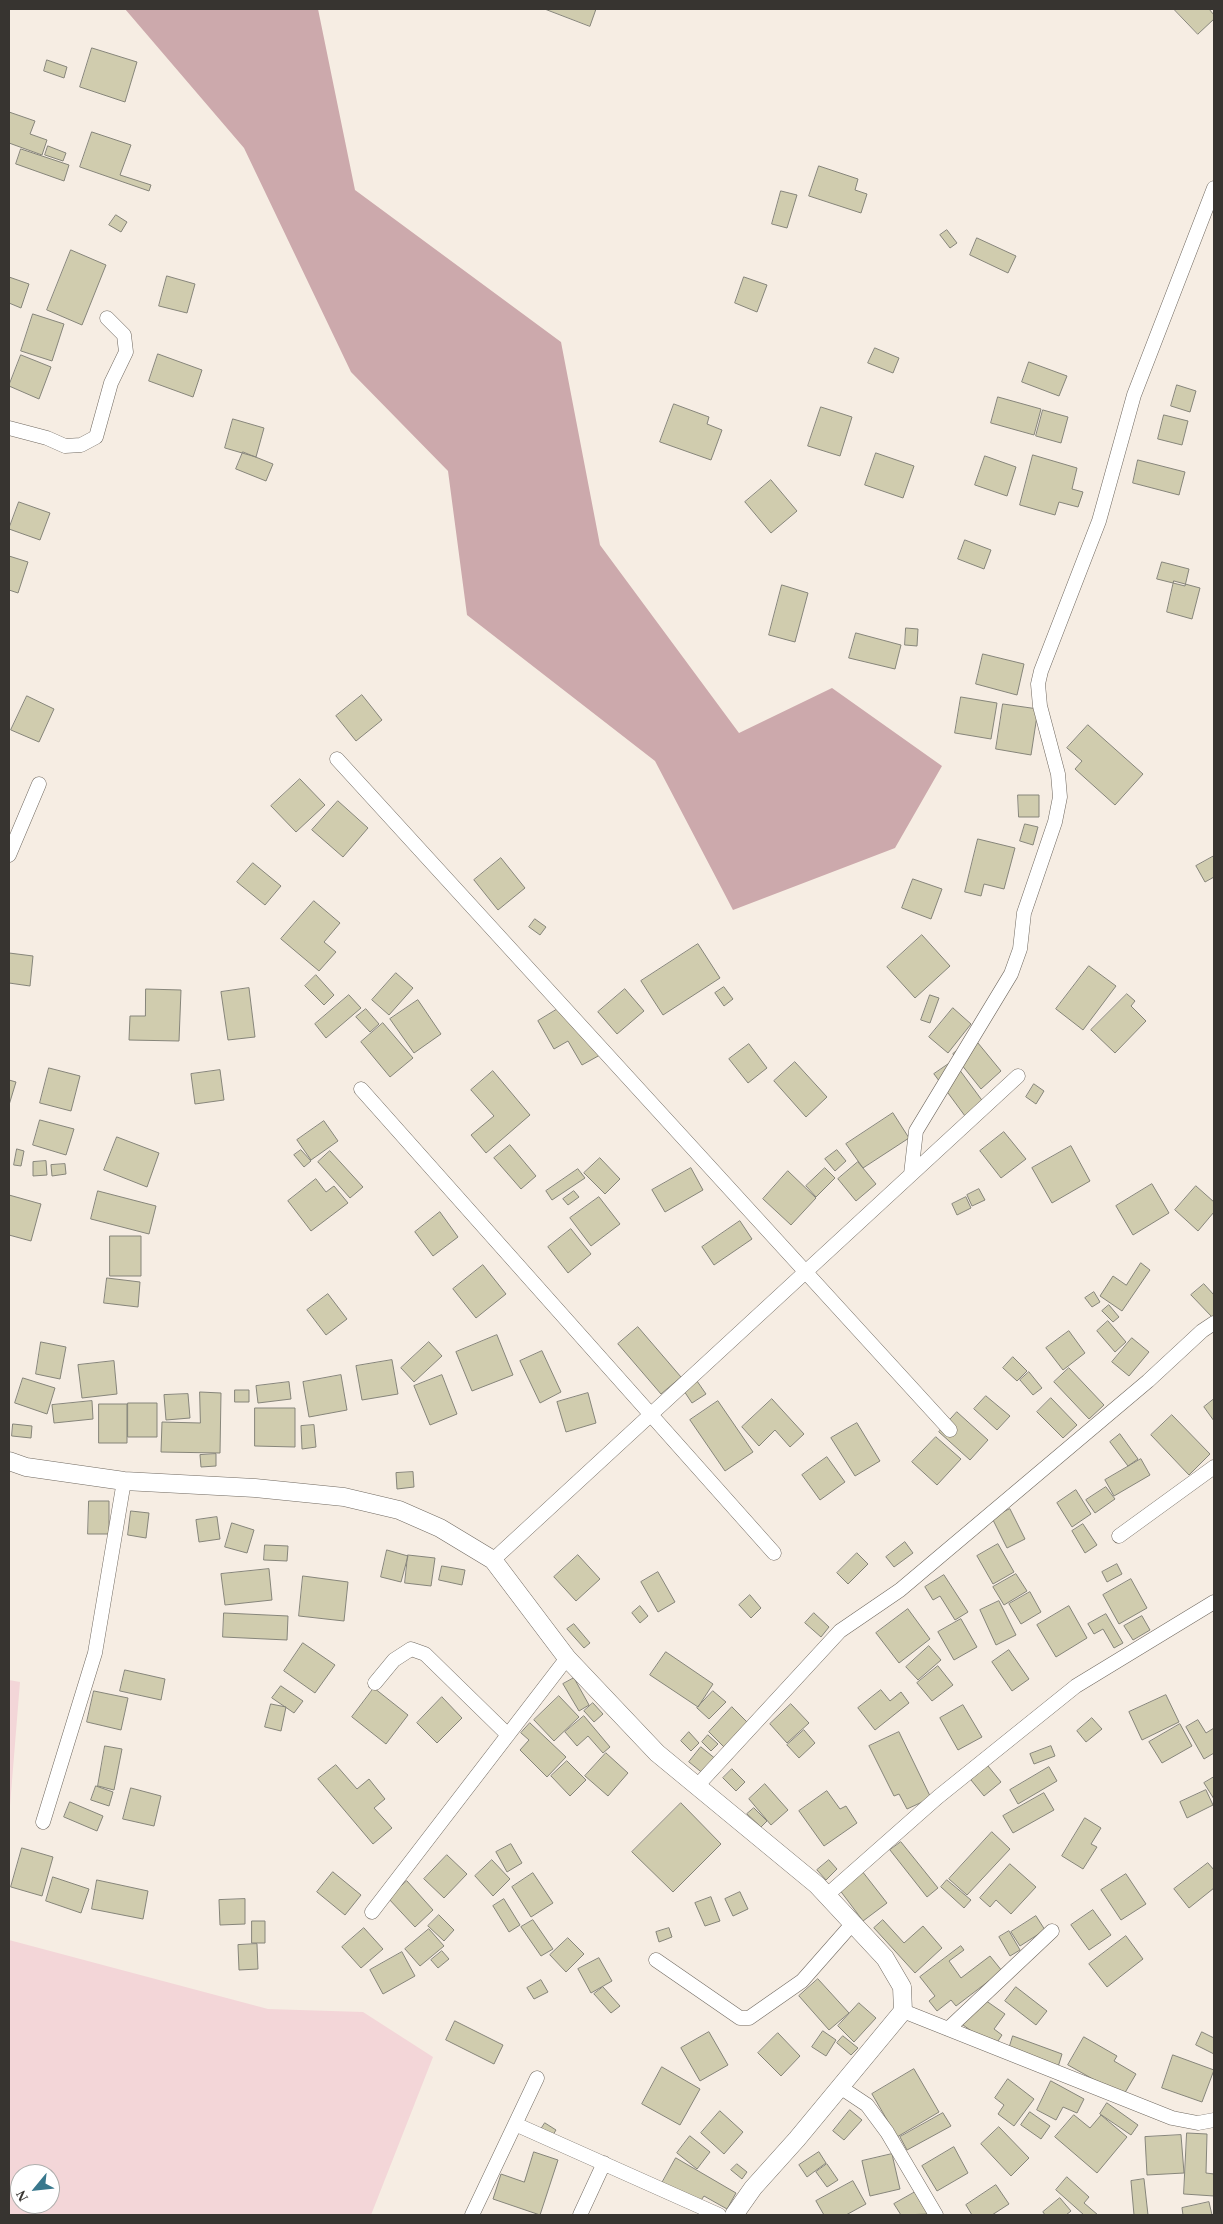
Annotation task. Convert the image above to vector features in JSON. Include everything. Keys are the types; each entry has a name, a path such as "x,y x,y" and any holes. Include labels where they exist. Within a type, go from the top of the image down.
{"street":[{"path":"911,1174 916,1131 1011,974 1020,949 1024,913 1055,822 1060,797 1058,774 1040,706 1038,684 1041,672 1099,521 1134,394 1214,188"},
{"path":"9,428 46,438 65,446 81,445 96,437 111,383 126,352 124,335 107,318"},
{"path":"337,759 950,1430"},
{"path":"9,855 39,784"},
{"path":"493,1560 1018,1076"},
{"path":"361,1089 774,1552"},
{"path":"698,1786 840,1631 900,1590 1148,1381 1202,1331 1214,1323"},
{"path":"9,1461 26,1466 124,1481 255,1488 344,1497 399,1510 440,1528 493,1560 567,1658 657,1754 698,1786 827,1895 886,1958 902,1987 903,2012 753,2188 734,2215"},
{"path":"1119,1536 1214,1466"},
{"path":"43,1822 95,1653 124,1481"},
{"path":"827,1895 938,1797 1076,1686 1214,1602"},
{"path":"375,1683 394,1660 411,1649 425,1654 508,1735"},
{"path":"372,1912 567,1658"},
{"path":"656,1960 740,2018 749,2018 802,1981 853,1923"},
{"path":"948,2029 1052,1931"},
{"path":"903,2012 1172,2118 1198,2123 1214,2120"},
{"path":"472,2215 537,2078"},
{"path":"840,2087 867,2105 887,2132 936,2215"},
{"path":"515,2124 719,2215"},
{"path":"580,2215 604,2163"}],"shaded area":[{"path":"125,9 318,9 355,190 561,342 600,545 739,733 832,688 942,766 895,848 733,910 655,761 467,615 448,471 351,372 244,148"},
{"path":"9,1680 20,1682 9,1818"},
{"path":"9,1940 268,2009 363,2012 433,2057 371,2215 9,2215"}],"building":[{"path":"545,9 596,9 590,26"},
{"path":"1174,9 1209,9 1214,15 1214,19 1198,34"},
{"path":"92,48 137,62 125,102 80,87"},
{"path":"47,60 67,67 64,78 44,71"},
{"path":"9,112 35,121 30,134 47,140 42,155 9,143"},
{"path":"92,132 131,145 120,175 151,185 149,191 80,167"},
{"path":"48,146 66,153 63,161 45,155"},
{"path":"21,149 69,165 64,181 16,164"},
{"path":"819,166 858,179 855,190 867,194 861,213 809,196"},
{"path":"781,191 797,195 787,228 772,224"},
{"path":"116,215 127,222 121,232 109,225"},
{"path":"947,230 957,243 950,248 940,235"},
{"path":"977,238 1016,256 1008,273 970,255"},
{"path":"71,250 106,265 82,325 47,310"},
{"path":"167,276 195,284 187,313 159,306"},
{"path":"9,277 29,284 21,308 9,303"},
{"path":"744,277 767,285 757,312 735,303"},
{"path":"33,314 64,324 52,361 21,351"},
{"path":"875,348 899,358 893,373 868,363"},
{"path":"158,354 202,370 193,397 149,381"},
{"path":"21,355 51,367 39,399 9,386"},
{"path":"1029,362 1067,376 1059,396 1022,382"},
{"path":"1177,385 1196,391 1190,412 1171,406"},
{"path":"998,397 1041,409 1034,435 991,423"},
{"path":"674,404 709,417 707,424 722,430 711,460 660,442"},
{"path":"821,407 852,417 840,456 808,446"},
{"path":"1043,410 1068,417 1061,443 1036,436"},
{"path":"1164,415 1188,421 1182,445 1158,439"},
{"path":"233,419 264,428 256,457 225,448"},
{"path":"243,452 273,464 266,481 236,469"},
{"path":"876,453 914,466 903,498 865,485"},
{"path":"1033,455 1077,468 1072,489 1083,492 1078,507 1059,502 1055,515 1020,505"},
{"path":"985,456 1016,467 1007,496 975,485"},
{"path":"1138,460 1185,472 1179,495 1133,483"},
{"path":"771,480 797,511 771,533 745,502"},
{"path":"19,502 50,513 40,540 9,529"},
{"path":"965,540 991,550 984,569 958,559"},
{"path":"9,556 28,562 18,593 9,590"},
{"path":"1162,562 1189,569 1185,586 1157,579"},
{"path":"1174,581 1200,588 1192,619 1167,612"},
{"path":"782,585 808,593 795,642 769,635"},
{"path":"906,628 918,629 917,646 905,645"},
{"path":"856,633 901,645 895,669 849,658"},
{"path":"983,654 1024,664 1017,695 976,684"},
{"path":"362,695 382,720 356,741 336,716"},
{"path":"27,696 54,709 39,742 11,730"},
{"path":"961,697 997,703 991,739 955,733"},
{"path":"1003,704 1038,709 1031,755 996,749"},
{"path":"1088,725 1143,774 1115,805 1075,769 1082,761 1067,748"},
{"path":"300,779 325,805 296,832 271,806"},
{"path":"1018,795 1039,795 1039,817 1019,817"},
{"path":"338,801 368,828 343,857 312,830"},
{"path":"1025,824 1038,827 1033,845 1020,841"},
{"path":"978,839 1015,848 1004,889 984,884 981,896 965,892"},
{"path":"1214,856 1214,877 1205,882 1196,866"},
{"path":"501,858 525,888 498,910 474,880"},
{"path":"253,863 281,886 265,905 237,882"},
{"path":"913,879 942,889 931,919 902,908"},
{"path":"314,901 340,923 324,942 336,952 319,971 281,939"},
{"path":"535,919 546,927 540,935 529,927"},
{"path":"922,935 950,966 915,998 887,967"},
{"path":"698,944 720,978 663,1015 641,981"},
{"path":"9,953 33,956 30,986 9,983"},
{"path":"1089,966 1116,986 1083,1030 1056,1009"},
{"path":"396,973 413,988 389,1015 372,1000"},
{"path":"316,975 334,995 324,1005 305,986"},
{"path":"724,987 733,999 724,1006 715,993"},
{"path":"249,988 255,1037 228,1040 221,992"},
{"path":"146,989 181,990 179,1041 129,1040 130,1016 145,1016"},
{"path":"625,989 644,1011 617,1034 598,1012"},
{"path":"1127,994 1135,1001 1131,1006 1146,1021 1115,1053 1091,1030"},
{"path":"349,995 361,1008 326,1038 315,1024"},
{"path":"930,995 939,998 930,1023 921,1020"},
{"path":"418,1000 441,1034 414,1053 390,1019"},
{"path":"561,1007 574,1029 582,1024 600,1055 582,1065 568,1041 554,1049 538,1021"},
{"path":"953,1008 971,1024 948,1053 929,1037"},
{"path":"366,1009 379,1024 370,1032 356,1017"},
{"path":"383,1023 413,1058 390,1077 361,1042"},
{"path":"973,1037 1001,1071 981,1089 953,1054"},
{"path":"749,1044 767,1068 748,1083 729,1059"},
{"path":"953,1061 984,1103 965,1116 934,1074"},
{"path":"795,1062 827,1097 806,1117 774,1081"},
{"path":"49,1068 80,1076 71,1111 40,1103"},
{"path":"220,1070 224,1100 195,1104 191,1074"},
{"path":"493,1071 530,1115 486,1153 471,1135 494,1116 471,1090"},
{"path":"9,1080 16,1082 9,1105"},
{"path":"1034,1084 1044,1091 1036,1104 1026,1097"},
{"path":"893,1113 909,1138 863,1168 846,1144"},
{"path":"40,1120 74,1129 66,1155 33,1145"},
{"path":"324,1121 338,1141 311,1160 297,1140"},
{"path":"1004,1132 1026,1159 1001,1178 980,1151"},
{"path":"117,1137 159,1153 147,1187 104,1170"},
{"path":"510,1145 536,1176 521,1189 494,1158"},
{"path":"1071,1146 1090,1181 1052,1203 1032,1168"},
{"path":"17,1149 24,1151 21,1166 14,1165"},
{"path":"301,1150 311,1161 304,1167 294,1155"},
{"path":"837,1150 846,1161 835,1171 825,1159"},
{"path":"330,1151 363,1187 350,1198 318,1162"},
{"path":"600,1158 620,1179 605,1194 584,1173"},
{"path":"46,1161 47,1175 33,1176 33,1162"},
{"path":"858,1162 876,1184 856,1201 838,1179"},
{"path":"65,1164 66,1174 52,1176 51,1165"},
{"path":"691,1168 703,1190 665,1212 652,1190"},
{"path":"825,1168 835,1178 816,1197 806,1186"},
{"path":"578,1169 585,1178 552,1200 546,1191"},
{"path":"788,1171 816,1198 791,1225 763,1199"},
{"path":"316,1179 326,1192 334,1186 348,1203 311,1231 288,1201"},
{"path":"1152,1184 1169,1213 1133,1235 1116,1206"},
{"path":"1196,1186 1214,1202 1214,1212 1198,1231 1175,1210"},
{"path":"979,1189 985,1200 972,1206 967,1195"},
{"path":"98,1191 156,1206 149,1234 91,1219"},
{"path":"574,1191 579,1197 568,1205 563,1199"},
{"path":"9,1195 41,1204 31,1241 9,1235"},
{"path":"599,1197 620,1224 591,1246 570,1218"},
{"path":"966,1197 971,1208 957,1215 952,1204"},
{"path":"440,1212 458,1237 433,1256 415,1232"},
{"path":"740,1221 752,1239 714,1265 702,1247"},
{"path":"571,1229 591,1254 568,1273 548,1247"},
{"path":"110,1236 141,1236 141,1276 110,1276"},
{"path":"1141,1263 1150,1270 1122,1311 1100,1296 1113,1276 1126,1285"},
{"path":"483,1265 506,1294 476,1318 453,1289"},
{"path":"107,1278 140,1282 138,1307 104,1303"},
{"path":"1204,1284 1214,1295 1214,1315 1212,1317 1191,1295"},
{"path":"1094,1292 1100,1302 1092,1307 1085,1298"},
{"path":"328,1294 347,1319 326,1335 307,1310"},
{"path":"1109,1305 1119,1317 1113,1322 1102,1311"},
{"path":"1108,1321 1126,1342 1115,1352 1097,1331"},
{"path":"638,1327 681,1377 661,1394 618,1344"},
{"path":"1069,1331 1085,1353 1063,1370 1046,1348"},
{"path":"497,1335 513,1375 472,1391 456,1352"},
{"path":"1132,1338 1149,1352 1129,1376 1112,1362"},
{"path":"41,1342 66,1347 60,1379 36,1374"},
{"path":"429,1342 442,1356 414,1382 401,1368"},
{"path":"542,1351 561,1392 540,1403 520,1361"},
{"path":"1013,1357 1027,1371 1017,1381 1003,1368"},
{"path":"392,1360 398,1394 362,1400 356,1366"},
{"path":"114,1361 117,1394 82,1398 78,1365"},
{"path":"1069,1368 1104,1405 1089,1419 1054,1382"},
{"path":"1029,1372 1042,1388 1033,1395 1020,1380"},
{"path":"341,1375 347,1410 309,1417 303,1382"},
{"path":"442,1375 457,1414 430,1425 414,1386"},
{"path":"23,1378 55,1388 47,1414 15,1403"},
{"path":"697,1381 706,1394 692,1403 684,1391"},
{"path":"289,1382 291,1399 258,1403 256,1386"},
{"path":"235,1390 249,1390 249,1402 235,1402"},
{"path":"200,1392 221,1393 220,1453 161,1452 162,1422 200,1423"},
{"path":"588,1393 596,1423 566,1432 557,1402"},
{"path":"188,1394 190,1418 166,1420 164,1395"},
{"path":"986,1396 1010,1416 997,1430 974,1409"},
{"path":"1051,1398 1077,1425 1063,1438 1037,1412"},
{"path":"772,1399 804,1434 790,1447 775,1430 759,1446 742,1427"},
{"path":"1214,1399 1214,1421 1204,1407"},
{"path":"92,1401 93,1419 54,1423 52,1405"},
{"path":"718,1401 753,1452 725,1471 690,1420"},
{"path":"128,1403 157,1403 157,1437 128,1437"},
{"path":"99,1404 127,1404 127,1443 99,1443"},
{"path":"255,1408 295,1408 295,1447 255,1446"},
{"path":"957,1412 988,1440 970,1460 939,1432"},
{"path":"1172,1415 1210,1454 1189,1475 1151,1435"},
{"path":"857,1423 880,1461 855,1476 831,1438"},
{"path":"13,1424 32,1426 31,1438 12,1436"},
{"path":"314,1425 316,1447 302,1449 301,1426"},
{"path":"1120,1434 1138,1459 1128,1466 1110,1442"},
{"path":"936,1437 961,1459 937,1485 912,1462"},
{"path":"216,1454 216,1466 201,1467 200,1455"},
{"path":"827,1457 845,1482 820,1500 802,1475"},
{"path":"1141,1459 1150,1475 1114,1496 1105,1480"},
{"path":"413,1472 414,1487 397,1489 396,1473"},
{"path":"1106,1487 1115,1499 1095,1513 1086,1500"},
{"path":"1076,1490 1091,1514 1072,1527 1057,1503"},
{"path":"89,1501 109,1501 109,1534 88,1534"},
{"path":"1010,1509 1025,1539 1007,1548 992,1518"},
{"path":"131,1511 149,1513 146,1538 128,1535"},
{"path":"217,1517 220,1539 199,1542 196,1520"},
{"path":"232,1523 254,1530 247,1553 225,1547"},
{"path":"1083,1524 1097,1545 1085,1553 1072,1531"},
{"path":"905,1542 913,1553 894,1567 886,1557"},
{"path":"998,1544 1014,1572 993,1584 977,1556"},
{"path":"265,1545 288,1546 287,1561 264,1560"},
{"path":"387,1550 408,1556 401,1582 381,1577"},
{"path":"857,1553 868,1564 848,1584 837,1573"},
{"path":"408,1555 435,1558 431,1586 405,1583"},
{"path":"578,1555 600,1579 576,1601 554,1577"},
{"path":"1117,1564 1122,1574 1107,1582 1102,1572"},
{"path":"442,1566 465,1570 462,1585 439,1580"},
{"path":"269,1569 272,1600 225,1605 221,1574"},
{"path":"658,1572 675,1602 658,1612 641,1582"},
{"path":"1016,1574 1027,1591 1004,1605 993,1587"},
{"path":"944,1575 968,1612 955,1620 940,1596 933,1600 925,1587"},
{"path":"303,1576 348,1582 344,1621 299,1616"},
{"path":"1131,1579 1147,1608 1119,1624 1103,1595"},
{"path":"1030,1592 1041,1612 1021,1624 1009,1604"},
{"path":"750,1595 761,1608 751,1618 739,1605"},
{"path":"999,1601 1016,1635 996,1645 980,1610"},
{"path":"640,1606 648,1616 640,1623 632,1613"},
{"path":"1069,1606 1087,1638 1056,1657 1037,1625"},
{"path":"908,1609 930,1639 899,1663 876,1633"},
{"path":"224,1613 288,1616 287,1640 223,1637"},
{"path":"814,1613 829,1627 821,1637 805,1623"},
{"path":"1106,1614 1123,1643 1114,1648 1103,1629 1094,1634 1088,1624"},
{"path":"1142,1616 1150,1630 1133,1640 1124,1626"},
{"path":"961,1619 977,1647 954,1660 938,1632"},
{"path":"574,1624 590,1643 584,1648 567,1629"},
{"path":"303,1643 335,1665 315,1693 284,1671"},
{"path":"929,1646 941,1660 918,1680 906,1667"},
{"path":"1009,1650 1029,1679 1012,1691 992,1662"},
{"path":"666,1652 713,1684 698,1707 650,1675"},
{"path":"938,1666 953,1685 932,1701 917,1683"},
{"path":"125,1670 165,1679 161,1700 120,1691"},
{"path":"574,1678 589,1705 579,1711 563,1684"},
{"path":"281,1686 303,1701 294,1713 272,1698"},
{"path":"374,1688 408,1715 386,1744 352,1717"},
{"path":"881,1690 890,1701 901,1692 909,1703 875,1730 858,1708"},
{"path":"94,1691 128,1698 121,1730 87,1722"},
{"path":"713,1691 726,1702 709,1719 697,1708"},
{"path":"1166,1695 1179,1722 1142,1740 1129,1712"},
{"path":"559,1696 579,1717 554,1741 534,1720"},
{"path":"442,1697 462,1718 437,1743 417,1723"},
{"path":"593,1703 603,1714 594,1722 584,1711"},
{"path":"271,1704 286,1707 281,1731 265,1727"},
{"path":"791,1704 809,1723 787,1743 770,1724"},
{"path":"963,1705 982,1737 958,1750 940,1718"},
{"path":"732,1707 748,1723 725,1748 709,1732"},
{"path":"584,1716 610,1747 603,1753 588,1736 577,1746 565,1732"},
{"path":"1092,1718 1102,1729 1086,1742 1077,1731"},
{"path":"1198,1720 1206,1733 1214,1728 1214,1753 1204,1759 1186,1727"},
{"path":"530,1723 566,1757 547,1777 520,1750 529,1740 521,1733"},
{"path":"1180,1724 1192,1746 1162,1763 1149,1742"},
{"path":"804,1730 815,1743 799,1758 787,1745"},
{"path":"689,1732 699,1743 691,1751 681,1741"},
{"path":"899,1732 931,1798 907,1809 899,1794 894,1796 869,1746"},
{"path":"708,1735 718,1744 711,1751 702,1742"},
{"path":"105,1746 122,1749 114,1790 98,1786"},
{"path":"1051,1746 1055,1756 1034,1764 1030,1754"},
{"path":"701,1747 717,1760 705,1775 689,1762"},
{"path":"606,1753 628,1773 608,1796 585,1776"},
{"path":"567,1761 586,1780 570,1796 551,1776"},
{"path":"336,1765 357,1789 369,1779 385,1799 374,1808 392,1828 373,1844 318,1779"},
{"path":"988,1766 1001,1782 984,1796 971,1780"},
{"path":"1049,1767 1057,1781 1018,1804 1010,1790"},
{"path":"732,1769 745,1782 736,1791 723,1778"},
{"path":"1214,1777 1214,1799 1204,1783"},
{"path":"765,1784 788,1810 771,1825 749,1799"},
{"path":"96,1786 113,1792 109,1806 91,1800"},
{"path":"131,1788 161,1796 154,1826 123,1819"},
{"path":"1206,1790 1213,1805 1187,1818 1180,1802"},
{"path":"827,1791 840,1809 846,1806 857,1823 824,1846 799,1811"},
{"path":"1044,1793 1054,1810 1013,1833 1003,1816"},
{"path":"70,1802 103,1816 97,1831 64,1817"},
{"path":"681,1803 721,1844 673,1892 632,1852"},
{"path":"754,1808 767,1821 761,1827 747,1814"},
{"path":"1085,1818 1101,1828 1091,1844 1097,1847 1083,1869 1062,1856"},
{"path":"992,1832 1010,1849 967,1895 949,1879"},
{"path":"901,1842 938,1888 927,1897 890,1850"},
{"path":"511,1844 522,1863 507,1872 496,1852"},
{"path":"22,1848 53,1857 42,1896 11,1887"},
{"path":"447,1855 467,1874 444,1898 424,1879"},
{"path":"492,1860 510,1879 493,1896 475,1876"},
{"path":"829,1860 837,1869 826,1880 817,1870"},
{"path":"1208,1863 1214,1870 1214,1888 1189,1908 1174,1889"},
{"path":"1010,1864 1036,1887 1011,1914 996,1900 990,1907 980,1898"},
{"path":"862,1871 887,1903 863,1921 839,1889"},
{"path":"333,1872 361,1895 345,1915 317,1892"},
{"path":"533,1873 553,1903 531,1917 512,1887"},
{"path":"1126,1874 1146,1904 1121,1920 1101,1890"},
{"path":"53,1877 89,1889 81,1913 46,1901"},
{"path":"97,1880 148,1891 143,1919 92,1909"},
{"path":"947,1880 971,1900 964,1908 941,1887"},
{"path":"407,1881 433,1910 415,1927 388,1898"},
{"path":"740,1892 748,1909 733,1916 725,1899"},
{"path":"711,1897 720,1921 705,1926 695,1903"},
{"path":"245,1899 245,1924 220,1925 219,1900"},
{"path":"504,1899 520,1925 509,1932 493,1906"},
{"path":"1093,1910 1111,1935 1089,1950 1071,1925"},
{"path":"439,1915 454,1930 444,1941 428,1926"},
{"path":"1036,1916 1045,1930 1020,1946 1011,1932"},
{"path":"533,1920 553,1949 541,1956 521,1927"},
{"path":"883,1920 904,1943 923,1926 942,1948 915,1973 874,1928"},
{"path":"252,1921 265,1921 265,1943 252,1943"},
{"path":"364,1928 383,1949 361,1968 342,1947"},
{"path":"669,1928 672,1937 659,1942 656,1932"},
{"path":"429,1929 444,1946 420,1966 405,1949"},
{"path":"1009,1931 1020,1950 1010,1956 999,1937"},
{"path":"1126,1936 1143,1959 1107,1987 1089,1964"},
{"path":"568,1938 584,1954 566,1972 550,1955"},
{"path":"257,1944 258,1969 239,1970 238,1945"},
{"path":"961,1946 964,1950 949,1961 961,1978 990,1956 1002,1971 956,2006 951,2000 937,2011 929,2001 935,1996 920,1977"},
{"path":"442,1951 449,1959 438,1968 431,1960"},
{"path":"402,1952 415,1976 383,1994 370,1970"},
{"path":"599,1958 612,1981 591,1993 578,1969"},
{"path":"818,1979 849,2013 829,2030 799,1996"},
{"path":"541,1980 548,1992 534,1999 527,1988"},
{"path":"603,1987 620,2006 611,2013 594,1994"},
{"path":"1016,1987 1047,2011 1036,2025 1005,2001"},
{"path":"982,1998 1005,2014 994,2029 1002,2035 994,2047 963,2025"},
{"path":"859,2003 876,2018 854,2042 838,2026"},
{"path":"455,2021 503,2045 494,2064 446,2040"},
{"path":"823,2031 836,2040 826,2056 812,2047"},
{"path":"709,2032 728,2065 700,2081 681,2048"},
{"path":"1202,2032 1214,2038 1214,2054 1196,2045"},
{"path":"778,2033 800,2056 781,2076 758,2053"},
{"path":"843,2036 858,2048 851,2055 837,2043"},
{"path":"1013,2036 1062,2054 1058,2067 1009,2049"},
{"path":"1084,2037 1117,2056 1114,2061 1136,2074 1123,2096 1068,2065"},
{"path":"1173,2055 1214,2070 1202,2102 1162,2088"},
{"path":"662,2067 700,2089 680,2125 642,2104"},
{"path":"914,2069 939,2112 897,2137 872,2094"},
{"path":"1008,2079 1034,2099 1014,2126 998,2114 1004,2105 995,2098"},
{"path":"1051,2081 1084,2099 1077,2113 1063,2107 1056,2120 1037,2110"},
{"path":"1107,2103 1138,2125 1131,2135 1100,2114"},
{"path":"850,2110 862,2120 844,2140 833,2131"},
{"path":"720,2111 743,2132 724,2154 701,2133"},
{"path":"1030,2112 1050,2126 1041,2139 1021,2125"},
{"path":"943,2113 951,2126 907,2150 900,2137"},
{"path":"1074,2115 1090,2128 1101,2115 1127,2137 1097,2173 1055,2137"},
{"path":"545,2123 556,2130 549,2141 538,2134"},
{"path":"999,2127 1029,2158 1011,2176 981,2144"},
{"path":"1187,2133 1207,2134 1206,2173 1214,2174 1214,2196 1184,2194"},
{"path":"1181,2135 1184,2173 1147,2175 1145,2137"},
{"path":"690,2136 710,2152 697,2169 677,2153"},
{"path":"954,2147 968,2173 937,2191 922,2166"},
{"path":"534,2152 558,2160 540,2215 493,2199 501,2174 524,2182"},
{"path":"819,2152 826,2163 807,2177 799,2165"},
{"path":"892,2154 900,2189 870,2196 862,2161"},
{"path":"676,2158 736,2193 727,2209 704,2196 699,2203 662,2183"},
{"path":"737,2164 747,2172 742,2179 731,2170"},
{"path":"827,2164 838,2180 827,2187 816,2172"},
{"path":"1067,2177 1089,2197 1084,2203 1098,2215 1084,2215 1056,2190"},
{"path":"1144,2179 1148,2215 1134,2215 1131,2181"},
{"path":"853,2181 866,2204 846,2215 824,2215 816,2201"},
{"path":"996,2185 1009,2204 992,2215 972,2215 966,2205"},
{"path":"917,2191 930,2214 901,2215 894,2204"},
{"path":"1060,2198 1071,2211 1066,2215 1045,2215 1043,2212"},
{"path":"1209,2202 1212,2215 1183,2215 1182,2208"}]}
